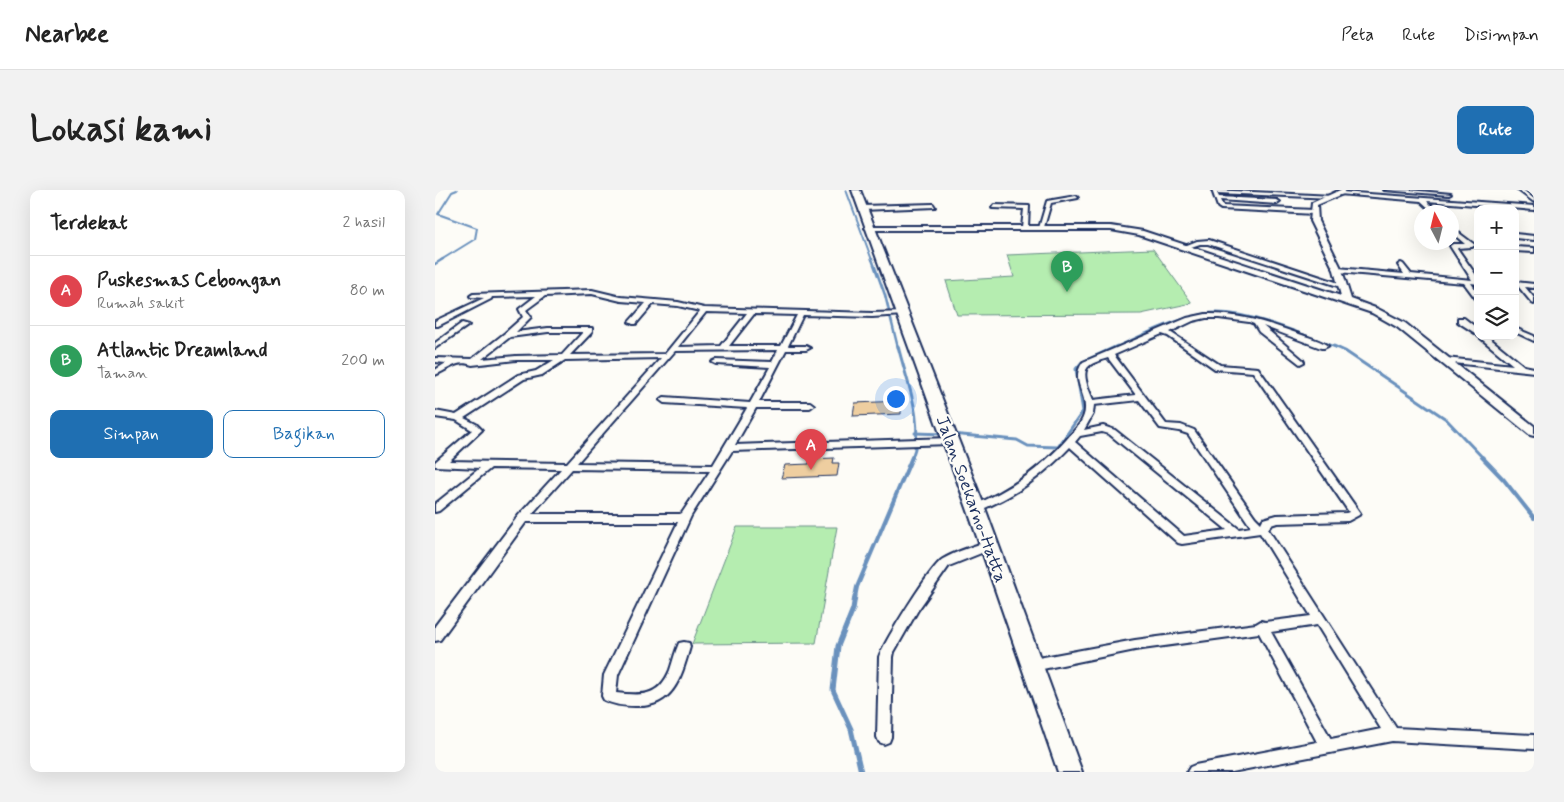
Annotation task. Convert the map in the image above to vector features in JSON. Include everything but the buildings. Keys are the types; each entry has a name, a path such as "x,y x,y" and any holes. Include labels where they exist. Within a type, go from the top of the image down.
{"main road":[{"path":"856,190 869,228"},
{"name":"Jalan Soekarno-Hatta","path":"869,228 990,545 1070,772"}],"street":[{"path":"1385,190 1448,193"},
{"path":"1520,190 1534,201"},
{"path":"1332,197 1272,192 1214,191 1222,207 1282,210 1314,208 1342,192 1534,208"},
{"path":"1272,192 1282,210"},
{"path":"1304,194 1314,208 1316,227 1338,270 1347,301"},
{"path":"1041,227 1049,202 1077,197"},
{"path":"1217,198 1277,202"},
{"path":"1422,199 1428,205"},
{"path":"862,208 933,206"},
{"path":"994,207 1027,207 1025,227"},
{"path":"869,228 1041,227 1124,229 1185,247 1375,311 1401,325 1534,432"},
{"path":"1519,236 1534,238"},
{"path":"1459,237 1474,246"},
{"path":"1185,247 1207,241 1343,286"},
{"path":"1474,246 1453,246 1474,278"},
{"path":"1519,249 1534,250"},
{"path":"1401,265 1409,276"},
{"path":"1338,270 1474,282"},
{"path":"1466,281 1476,295"},
{"path":"1519,284 1534,286"},
{"path":"1519,286 1534,302"},
{"path":"473,296 592,292 621,299 705,310 872,315 901,314"},
{"path":"472,362 508,335 527,317 522,309 543,294"},
{"path":"435,324 492,296"},
{"path":"633,322 651,302"},
{"path":"435,636 440,622 554,480 569,467 705,310"},
{"path":"723,349 752,312"},
{"path":"684,647 669,689 659,696 636,701 609,696 611,675 686,516 729,448 785,348 801,313"},
{"path":"976,508 1000,499 1023,485 1073,438 1089,416 1090,403 1081,375 1082,369 1086,364 1157,332 1163,332 1207,316 1221,316 1278,328 1325,346"},
{"path":"1461,320 1474,330"},
{"path":"1257,324 1300,362"},
{"path":"435,346 465,325"},
{"path":"458,418 521,376 539,373 564,358 589,330 548,330 508,335"},
{"path":"1519,331 1534,339"},
{"path":"1163,332 1218,367 1249,368 1259,372 1355,513 1348,517 1277,519 1267,522 1262,529"},
{"path":"1487,340 1522,369"},
{"path":"435,360 472,362 516,358 564,358 723,349 806,348"},
{"path":"1109,354 1163,426 1181,428 1191,432 1251,520 1262,529 1392,734"},
{"path":"1445,360 1534,370"},
{"path":"435,373 453,362"},
{"path":"716,362 775,365"},
{"path":"1090,403 1142,397"},
{"path":"664,400 752,405 809,405"},
{"path":"435,414 458,418 477,430 437,464"},
{"path":"1073,438 1103,430 1112,432 1235,531"},
{"path":"729,448 904,444 919,443 948,436"},
{"path":"1073,438 1182,540 1235,531 1262,529"},
{"path":"437,464 717,468"},
{"path":"435,509 490,464"},
{"path":"523,518 678,519 686,516"},
{"path":"884,737 886,657 888,651 914,607 945,563 990,545"},
{"path":"1033,665 1135,644 1261,626 1319,620"},
{"path":"1261,626 1327,746"},
{"path":"1195,772 1392,734 1533,743"}],"green space":[{"path":"1153,249 1192,303 1141,314 957,315 946,281 1014,277 1007,255"},
{"path":"737,527 837,527 816,643 692,644"}],"waterway":[{"path":"441,260 475,239 477,228 438,214 452,192 457,190"},
{"path":"846,190 872,260"},
{"path":"435,264 443,259"},
{"path":"872,259 885,295 898,348"},
{"path":"1114,348 1181,320 1204,314 1219,313 1235,314 1271,323 1337,348"},
{"path":"898,346 910,387 916,417 917,433"},
{"path":"951,434 1017,440 1028,446 1058,447 1083,411 1076,369 1082,362 1117,346"},
{"path":"1334,346 1345,351 1446,419 1483,458"},
{"path":"912,458 917,433"},
{"path":"917,433 944,434"},
{"path":"855,597 857,587 912,457"},
{"path":"1482,457 1504,480 1534,518"},
{"path":"855,596 853,609 838,646 833,690 851,729 861,772"}],"place":[{"name":"Atlantic Dreamland","path":"1067,292"},
{"name":"Puskesmas Cebongan","path":"811,470"}]}
